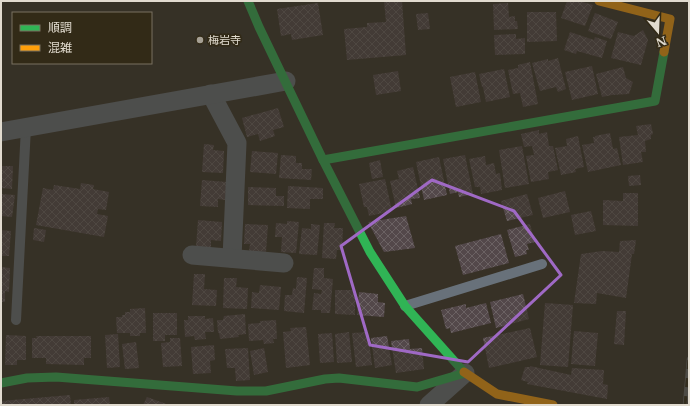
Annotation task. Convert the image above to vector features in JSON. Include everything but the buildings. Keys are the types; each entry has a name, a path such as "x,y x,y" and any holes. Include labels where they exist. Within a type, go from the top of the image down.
{"street":[{"path":"248,1 323,160 370,252 405,306 465,374 497,394 553,405"},
{"path":"323,160 655,101 670,19 599,1"},
{"path":"1,132 286,81"},
{"path":"211,94 237,143 232,258"},
{"path":"192,255 284,263"},
{"path":"1,383 27,378 56,377 237,391 266,391 325,379 339,378 417,387 465,374"},
{"path":"429,405 465,374"}],"lane":[{"path":"640,12 642,1"},
{"path":"16,320 26,127"},
{"path":"405,306 542,264"}],"highlighted area":[{"path":"432,180 514,211 561,275 468,362 370,345 341,246"}],"railway":[{"path":"685,405 689,359"}],"traffic: fast":[{"path":"248,1 323,160 370,252 405,306 464,372"},
{"path":"323,160 655,101 664,52"},
{"path":"1,383 27,378 56,377 237,391 266,391 325,379 339,378 417,387 465,373"}],"traffic: slow":[{"path":"599,1 670,19 664,52"},
{"path":"464,372 497,394 553,405"}],"place":[{"name":"梅岩寺","path":"200,40"}]}
